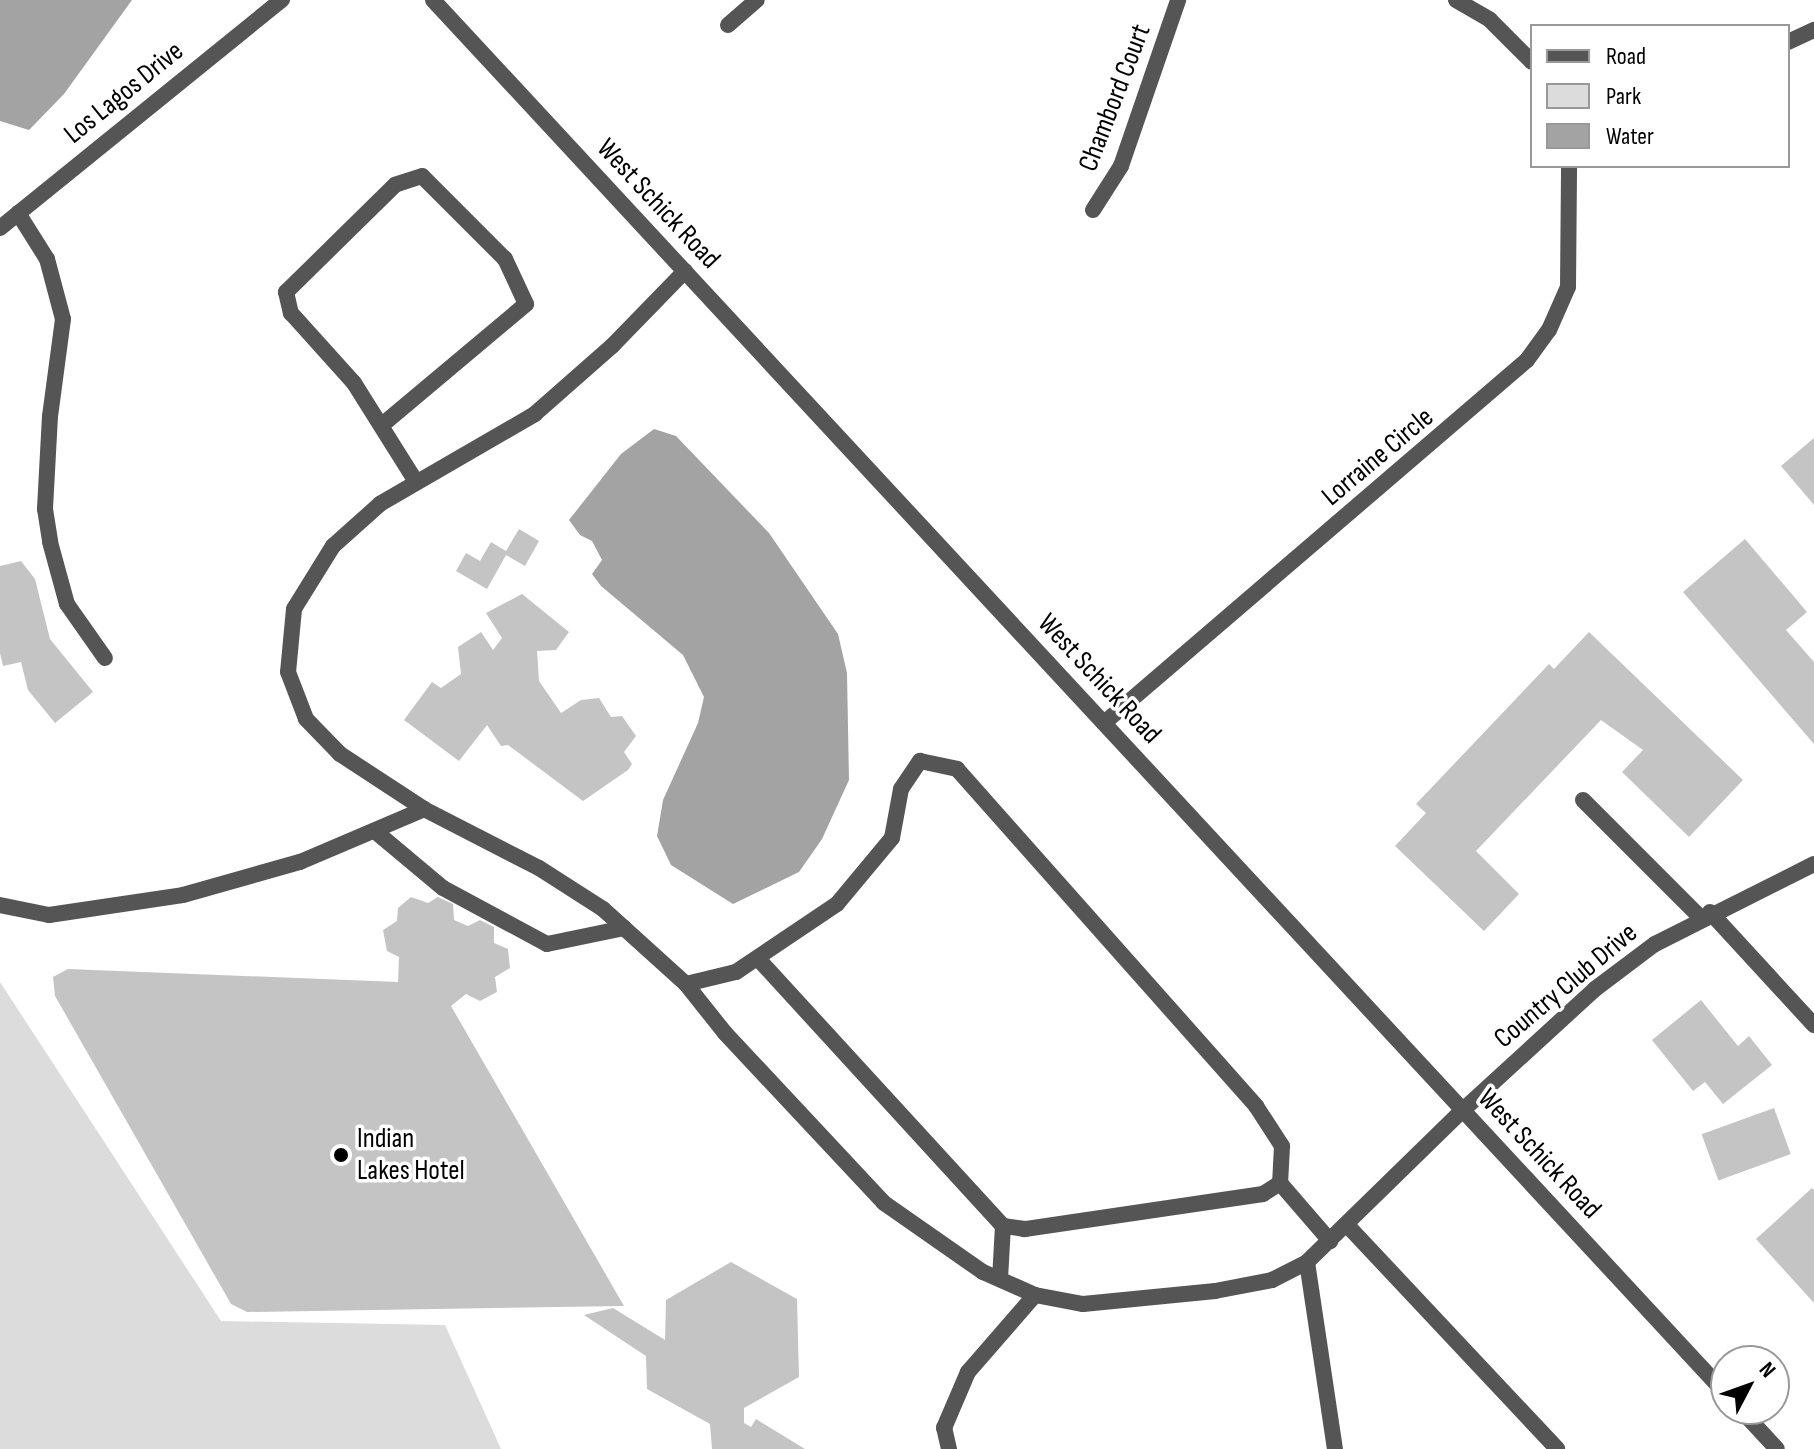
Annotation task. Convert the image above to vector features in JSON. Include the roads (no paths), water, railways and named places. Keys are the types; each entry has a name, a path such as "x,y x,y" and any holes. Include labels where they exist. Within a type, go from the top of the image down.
{"street":[{"name":"Los Lagos Drive","path":"0,228 282,0"},
{"name":"West Schick Road","path":"433,0 1710,1377"},
{"path":"728,25 757,0"},
{"name":"Chambord Court","path":"1093,210 1121,166 1178,0"},
{"path":"1456,0 1490,20 1530,60"},
{"path":"1790,41 1814,30"},
{"name":"Lorraine Circle","path":"1104,723 1527,360 1549,330 1568,287 1569,168"},
{"path":"382,425 526,304 505,259 422,176 395,185 286,292 291,313 354,383 416,482"},
{"path":"18,213 47,259 63,319 50,416 45,509 50,542 67,604 105,658"},
{"name":"Country Club Drive","path":"685,271 612,346 535,414 380,504 333,546 294,609 288,672 306,719 340,754 424,809 539,868 624,928 686,984 725,1033 884,1203 1000,1279 1035,1295 1083,1304 1215,1291 1272,1280 1307,1262 1463,1110 1595,989 1705,915 1814,864"},
{"path":"686,984 736,972 837,904 892,838 901,789 920,761 957,769 1256,1106 1282,1146 1280,1183 1330,1241"},
{"path":"1583,800 1705,915 1814,1025"},
{"path":"0,905 49,915 183,895 300,862 424,809"},
{"path":"376,832 443,888 547,944 624,928"},
{"path":"758,959 1003,1226 1025,1229 1263,1194 1280,1183"},
{"path":"1347,1225 1557,1449"},
{"path":"1000,1279 1003,1226"},
{"path":"1307,1262 1335,1449"},
{"path":"935,1449 968,1372 1035,1295"},
{"path":"1755,1425 1777,1449"},
{"path":"944,1428 949,1449"}],"water":[{"path":"0,0 132,0 64,94 29,130 0,121"},
{"path":"654,429 676,436 769,533 838,634 847,673 849,780 822,839 799,872 733,904 671,865 657,836 663,800 698,723 704,697 683,655 601,586 592,574 602,560 592,541 580,535 569,520 621,454"}],"place":[{"name":"Indian Lakes Hotel","path":"341,1155"}]}
